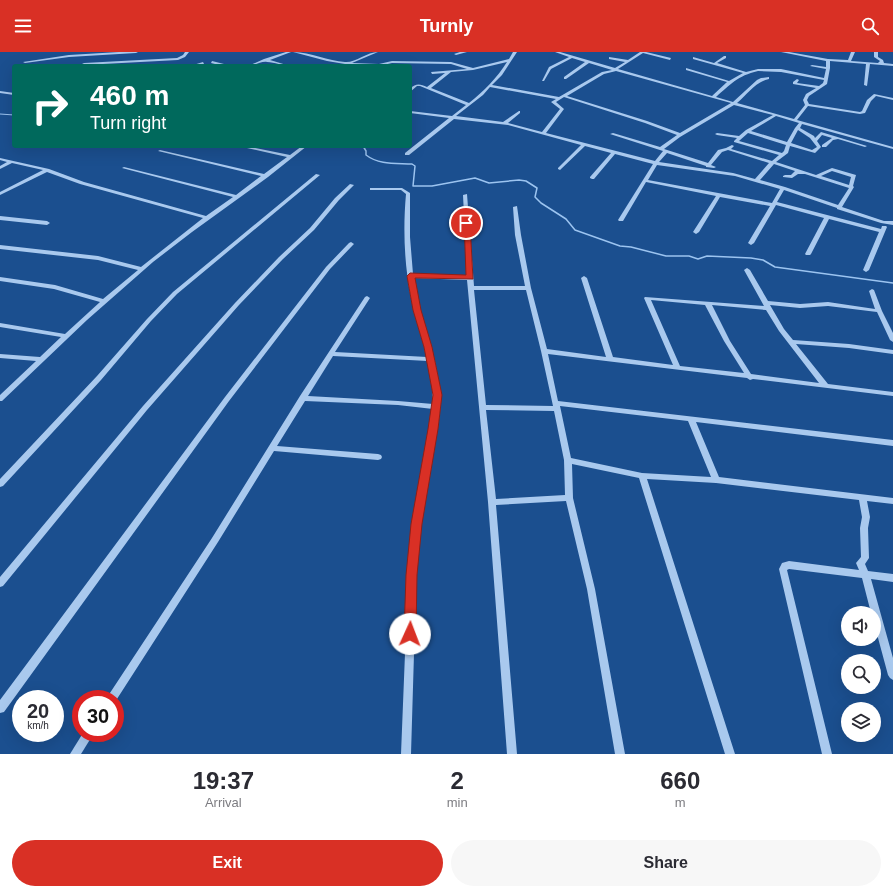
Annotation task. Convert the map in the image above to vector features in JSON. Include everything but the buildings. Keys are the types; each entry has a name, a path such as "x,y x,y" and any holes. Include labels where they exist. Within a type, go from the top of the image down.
{"street":[{"path":"25,62 69,56 136,52"},
{"path":"84,64 178,59 184,56 187,52"},
{"path":"255,64 289,52"},
{"path":"295,52 327,60 348,63 376,52"},
{"path":"456,54 465,52"},
{"path":"407,154 482,94 501,74 515,52"},
{"path":"557,52 615,70 893,148"},
{"path":"544,132 562,109 552,103 562,97 604,73 615,70 642,52 670,59"},
{"path":"783,52 797,53 828,60 893,65"},
{"path":"850,62 853,52"},
{"path":"876,52 876,57 882,61 878,64"},
{"path":"542,80 550,68 572,57"},
{"path":"715,63 725,57"},
{"path":"610,58 628,61"},
{"path":"694,58 746,73"},
{"path":"265,60 280,64"},
{"path":"432,73 473,69 510,60"},
{"path":"807,105 805,102 806,97 825,84 828,60"},
{"path":"212,62 220,64"},
{"path":"383,64 392,62 451,63 473,69"},
{"path":"564,78 588,62"},
{"path":"866,85 868,64"},
{"path":"812,66 828,68"},
{"path":"687,69 730,82"},
{"path":"713,97 730,82 746,73 770,69 826,79"},
{"path":"428,88 450,71"},
{"path":"621,220 646,181 663,150 680,135 734,103 760,79 768,78"},
{"path":"797,80 795,83 820,87"},
{"path":"412,89 416,85 428,88 468,104"},
{"path":"489,86 562,97 646,122 680,135"},
{"path":"0,92 12,94"},
{"path":"888,97 893,92"},
{"path":"807,105 860,113 864,112 871,97 878,95 893,98"},
{"path":"795,120 807,105"},
{"path":"412,112 505,123 544,132 656,163 738,175"},
{"path":"505,123 519,112"},
{"path":"708,166 720,151 728,148 747,131 776,115"},
{"path":"757,180 786,152 788,143 801,122"},
{"path":"747,131 813,152 819,147 812,137 797,128"},
{"path":"815,141 821,133 865,146"},
{"path":"612,134 708,166 783,188 886,223 893,223"},
{"path":"717,134 740,137"},
{"path":"824,146 832,139 839,138"},
{"path":"736,141 782,155"},
{"path":"560,169 584,144"},
{"path":"249,148 291,157"},
{"path":"0,399 41,359 142,269 236,196 266,176 302,148"},
{"path":"728,148 851,186"},
{"path":"160,151 266,176"},
{"path":"592,178 614,152"},
{"path":"0,159 47,170 82,183 207,218"},
{"path":"0,168 11,162"},
{"path":"124,168 236,196"},
{"path":"817,176 832,169 854,176 851,186 853,187 839,208"},
{"path":"0,194 47,170"},
{"path":"785,176 792,177 797,172 807,173"},
{"path":"0,484 99,378 149,320 175,293 318,174"},
{"path":"646,181 774,204 882,231"},
{"path":"0,583 175,373 260,279 312,229 337,199 352,185"},
{"path":"751,242 783,188"},
{"path":"372,189 402,189 408,192 410,276 437,395 416,524 413,553 406,754"},
{"path":"465,195 470,278 492,502 512,754"},
{"path":"696,232 719,195"},
{"path":"515,207 518,234 528,288 544,351 568,460 569,498 592,589 620,754"},
{"path":"845,221 849,211"},
{"path":"808,254 828,217"},
{"path":"0,218 47,223"},
{"path":"866,270 886,223"},
{"path":"0,708 227,399 328,268 350,244"},
{"path":"0,247 98,258 142,269"},
{"path":"747,270 790,342 825,385"},
{"path":"410,276 470,278"},
{"path":"584,278 610,359"},
{"path":"0,279 55,287 105,302"},
{"path":"471,288 528,288"},
{"path":"872,291 878,311 893,340"},
{"path":"117,690 215,540 302,398 367,298"},
{"path":"678,368 647,298 708,304 768,306 828,304 878,311"},
{"path":"708,304 727,340 750,378"},
{"path":"0,325 67,336"},
{"path":"790,342 849,346 893,352"},
{"path":"544,351 750,378 825,385 893,394"},
{"path":"331,354 430,359"},
{"path":"0,356 41,359"},
{"path":"302,398 398,403 436,407"},
{"path":"483,407 556,406 692,419 893,443"},
{"path":"692,419 716,480"},
{"path":"271,448 378,457"},
{"path":"568,460 642,476 716,480 893,501"},
{"path":"642,476 730,754"},
{"path":"862,497 866,517 864,528 866,556 860,566 865,574 893,675"},
{"path":"492,502 569,498"},
{"path":"827,754 783,569 785,566 789,565 893,578"},
{"path":"75,754 83,742"}],"waterway":[{"path":"0,114 12,115"},
{"path":"364,148 366,155 376,160 388,163 412,164 415,166 413,186 432,186 475,178 489,183 519,180 526,181 537,188 535,197 541,203 566,219 575,230 620,246 631,247 666,256 689,256 698,259 707,256 751,258 763,260 775,267 893,283"}],"route":[{"path":"410,634 412,575 416,524 433,429 437,395 433,369 425,334 417,310 410,276 470,278 466,223"}]}
